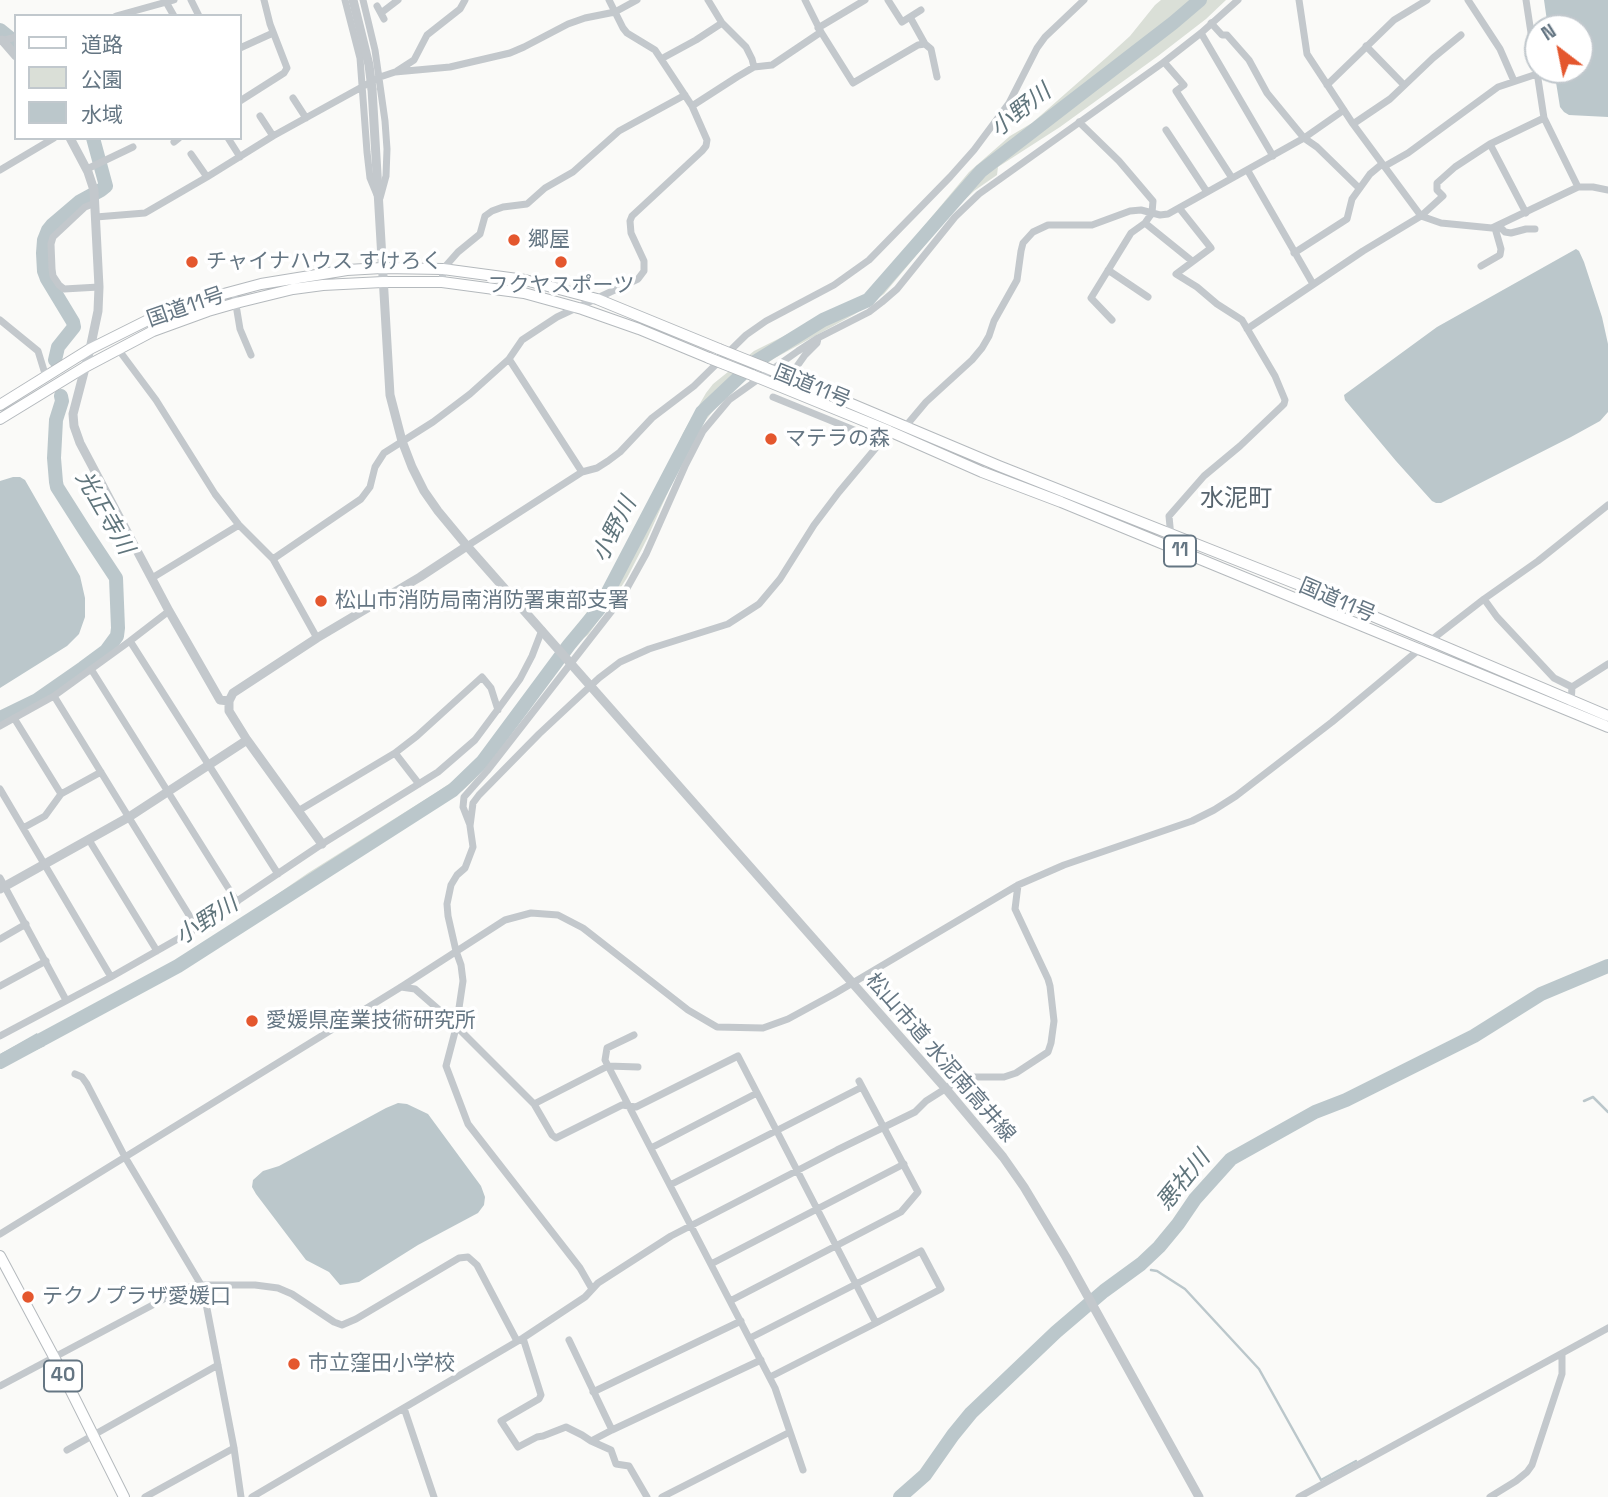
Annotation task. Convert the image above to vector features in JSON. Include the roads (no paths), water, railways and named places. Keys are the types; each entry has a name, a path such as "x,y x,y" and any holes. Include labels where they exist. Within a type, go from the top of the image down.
{"main road":[{"name":"国道11号","path":"0,419 118,349 261,284 320,273 383,268 443,269 525,280 597,299 986,461 1297,584 1571,706 1608,727"},
{"name":"国道11号","path":"0,405 90,349 148,320 205,299 383,282 442,282 524,293 639,329 982,472 1420,649 1571,706 1608,716"},
{"name":"40","path":"0,1256 124,1497"}],"street":[{"path":"242,100 284,74 287,68 264,0"},
{"path":"345,0 367,87"},
{"name":"松山市道 水泥南高井線","path":"353,0 369,65 367,87 379,202 390,395 402,441 425,491 467,546 1003,1157 1066,1257 1199,1497"},
{"path":"363,0 380,77 387,149 386,176 379,202"},
{"path":"381,13 398,0"},
{"path":"395,72 414,60 427,35 460,9 465,0"},
{"path":"273,559 361,499 370,487 374,467 384,453 433,422 470,394 509,359 522,340 557,317 638,279 644,271 644,261 631,233 632,216 702,151 707,140 692,106 662,59 655,50 627,33 608,0"},
{"path":"96,217 145,213 273,136 367,87 380,77 395,72 450,67 510,53 568,24 615,12 637,0"},
{"path":"708,0 722,23 746,47 754,67"},
{"path":"805,0 853,83 918,45 925,44"},
{"path":"692,106 754,67 772,65 864,0"},
{"path":"887,0 902,22 920,10"},
{"path":"322,844 229,711 229,701 233,693 582,472 597,468 620,452 652,418 694,386 746,335 785,310 834,285 869,260 974,150 1009,103 1045,37 1084,0"},
{"path":"470,826 463,807 464,797 488,771 569,662 621,598 640,565 703,431 729,400 755,377 882,302 897,289 965,206 993,183 1164,62 1238,0"},
{"path":"1299,0 1307,54 1353,124 1421,216 1441,223 1497,227 1578,187 1608,190"},
{"path":"1326,85 1394,20 1427,0"},
{"path":"1468,0 1500,49 1514,81"},
{"path":"123,14 170,1"},
{"path":"910,17 925,44 931,49 937,77"},
{"path":"662,59 722,23"},
{"path":"1211,23 1222,35 1227,35 1249,60 1267,93 1304,138 1359,188"},
{"path":"242,47 273,33"},
{"path":"1201,33 1273,156"},
{"path":"1353,124 1390,99 1461,35"},
{"path":"1,40 14,54"},
{"path":"1366,46 1404,85"},
{"path":"1164,62 1184,85 1176,91 1233,178"},
{"path":"1294,253 1347,219 1352,199 1370,174 1408,153 1498,87 1524,78"},
{"path":"1539,84 1544,118 1578,187"},
{"path":"442,282 443,269 480,234 485,216 503,206 527,204 545,188 572,172 619,131 685,95"},
{"path":"293,98 306,118"},
{"path":"592,1289 580,1268 468,1124 446,1066 456,1028 463,981 447,916 447,904 451,885 469,859 472,847 470,826 473,803 539,734 620,662 649,649 728,624 759,604 780,579 814,525 889,431 907,426 926,402 982,348 1017,279 1023,243 1033,232 1048,225 1092,225 1130,211 1168,214 1304,138 1344,110"},
{"path":"260,116 273,136"},
{"path":"1247,328 1421,216 1443,196 1437,190 1437,183 1455,167 1490,144 1544,118"},
{"path":"1079,122 1119,161 1153,201 1152,213 1145,223 1131,233 1091,298 1112,320"},
{"path":"1166,130 1207,192"},
{"path":"0,170 51,140"},
{"path":"72,140 95,165 99,287 98,311 73,414 74,426 80,443 169,611 220,700 229,701"},
{"path":"229,140 240,157"},
{"path":"1490,144 1526,213"},
{"path":"95,165 133,147"},
{"path":"191,153 207,177"},
{"path":"1248,171 1313,284"},
{"path":"94,197 54,237 51,244 52,269 59,285 64,289 99,287"},
{"path":"1172,548 1169,516 1204,476 1240,446 1285,400 1275,376 1242,320 1176,274 1211,248 1180,209"},
{"path":"1145,223 1192,261"},
{"path":"1497,227 1511,233 1535,229"},
{"path":"1481,267 1500,255 1497,227"},
{"path":"1108,270 1148,297"},
{"path":"235,297 240,329 251,355"},
{"path":"0,320 38,351 46,377"},
{"path":"795,369 817,343 818,338"},
{"path":"118,349 156,400 215,495 239,525 273,559 317,638"},
{"path":"509,359 582,472"},
{"path":"773,397 881,441"},
{"path":"0,1234 505,920 531,913 558,915 583,928 688,1010 718,1027 763,1028 788,1019 1018,885 1064,865 1192,821 1214,810 1332,722 1420,649 1608,505"},
{"path":"152,578 239,525"},
{"path":"1484,599 1497,617 1554,678 1572,687"},
{"path":"0,726 54,696 169,611"},
{"path":"0,1036 197,928 322,844 438,772 475,740 498,710 520,679 542,630"},
{"path":"130,641 278,874"},
{"path":"1572,687 1608,664"},
{"path":"92,669 237,902"},
{"path":"298,811 395,753 482,677 491,688 498,710"},
{"path":"1571,706 1572,687"},
{"path":"54,696 197,928"},
{"path":"14,718 61,794"},
{"path":"66,1000 2,884 130,817 247,740"},
{"path":"395,753 419,784"},
{"path":"23,828 45,816 61,794 102,772"},
{"path":"0,789 111,977"},
{"path":"89,840 157,951"},
{"path":"252,1497 520,1339 585,1297 598,1283 671,1236 915,1112 926,1101 956,1082 971,1077 1003,1077 1016,1073 1048,1052 1054,1021 1050,986 1015,909 1018,885"},
{"path":"0,939 26,925"},
{"path":"0,986 46,961"},
{"path":"401,986 415,989 446,1016 534,1104 556,1138 622,1105 636,1107 738,1056 876,1323"},
{"path":"634,1035 607,1048 605,1059 770,1377 803,1471"},
{"path":"534,1104 608,1066 638,1067"},
{"path":"75,1074 82,1077 87,1084 125,1157 204,1293 241,1497"},
{"path":"670,1185 777,1131 861,1084 904,1164 918,1192 901,1212 730,1301"},
{"path":"651,1148 757,1093"},
{"path":"711,1264 904,1164"},
{"path":"750,1338 921,1251 941,1289 770,1377"},
{"path":"0,1386 179,1291 200,1284 278,1287 342,1325 356,1320 459,1258 468,1257 477,1265 520,1339 541,1395 501,1421 517,1447 566,1427 611,1450 616,1464 629,1466 647,1497"},
{"path":"593,1392 741,1321"},
{"path":"1299,1497 1608,1328"},
{"path":"569,1340 612,1430"},
{"path":"1490,1497 1516,1481 1532,1465 1562,1374 1562,1355"},
{"path":"591,1441 761,1360"},
{"path":"67,1450 218,1365"},
{"path":"404,1408 433,1497"},
{"path":"662,1497 790,1432"},
{"path":"145,1497 234,1448"}],"water":[{"path":"1544,0 1608,0 1608,117 1569,115 1564,112 1560,107 1556,84 1594,84 1594,14 1546,14"},
{"path":"1576,249 1584,262 1608,344 1608,412 1600,421 1571,437 1441,503 1432,501 1345,400 1344,395 1437,327"},
{"path":"13,477 25,480 80,576 85,598 85,617 79,634 67,646 0,688 0,481"},
{"path":"37,1033 45,1046 0,1066 0,1054"},
{"path":"398,1103 407,1104 428,1114 481,1186 485,1197 484,1205 478,1213 418,1245 359,1282 340,1285 329,1272 306,1260 256,1194 252,1187 253,1180 263,1171 279,1166"}],"waterway":[{"name":"小野川","path":"0,1062 178,966 453,790 483,761 599,609 702,412 755,362 823,320 868,300 981,171 1200,0"},
{"name":"光正寺川","path":"0,30 14,41"},
{"name":"光正寺川","path":"55,360 58,347 74,327 44,271 44,240 52,225 79,202 106,186 94,140"},
{"name":"光正寺川","path":"0,718 37,700 83,668 106,651 117,636 116,578 57,487 54,458 56,420 61,396"},
{"name":"悪社川","path":"900,1497 925,1475 971,1413 1056,1332 1159,1247 1195,1199 1231,1159 1315,1112 1346,1100 1474,1036 1541,994 1608,966"},
{"path":"1584,1101 1593,1097 1608,1112"},
{"path":"1151,1270 1185,1289 1259,1369 1321,1480 1356,1461"}],"place":[{"name":"郷屋","path":"514,240"},
{"name":"チャイナハウス すけろく","path":"192,262"},
{"name":"フクヤスポーツ","path":"561,262"},
{"name":"マテラの森","path":"771,439"},
{"name":"松山市消防局南消防署東部支署","path":"321,601"},
{"name":"愛媛県産業技術研究所","path":"252,1021"},
{"name":"テクノプラザ愛媛口","path":"28,1297"},
{"name":"市立窪田小学校","path":"294,1364"}],"district":[{"name":"水泥町","path":"1236,499"}]}
